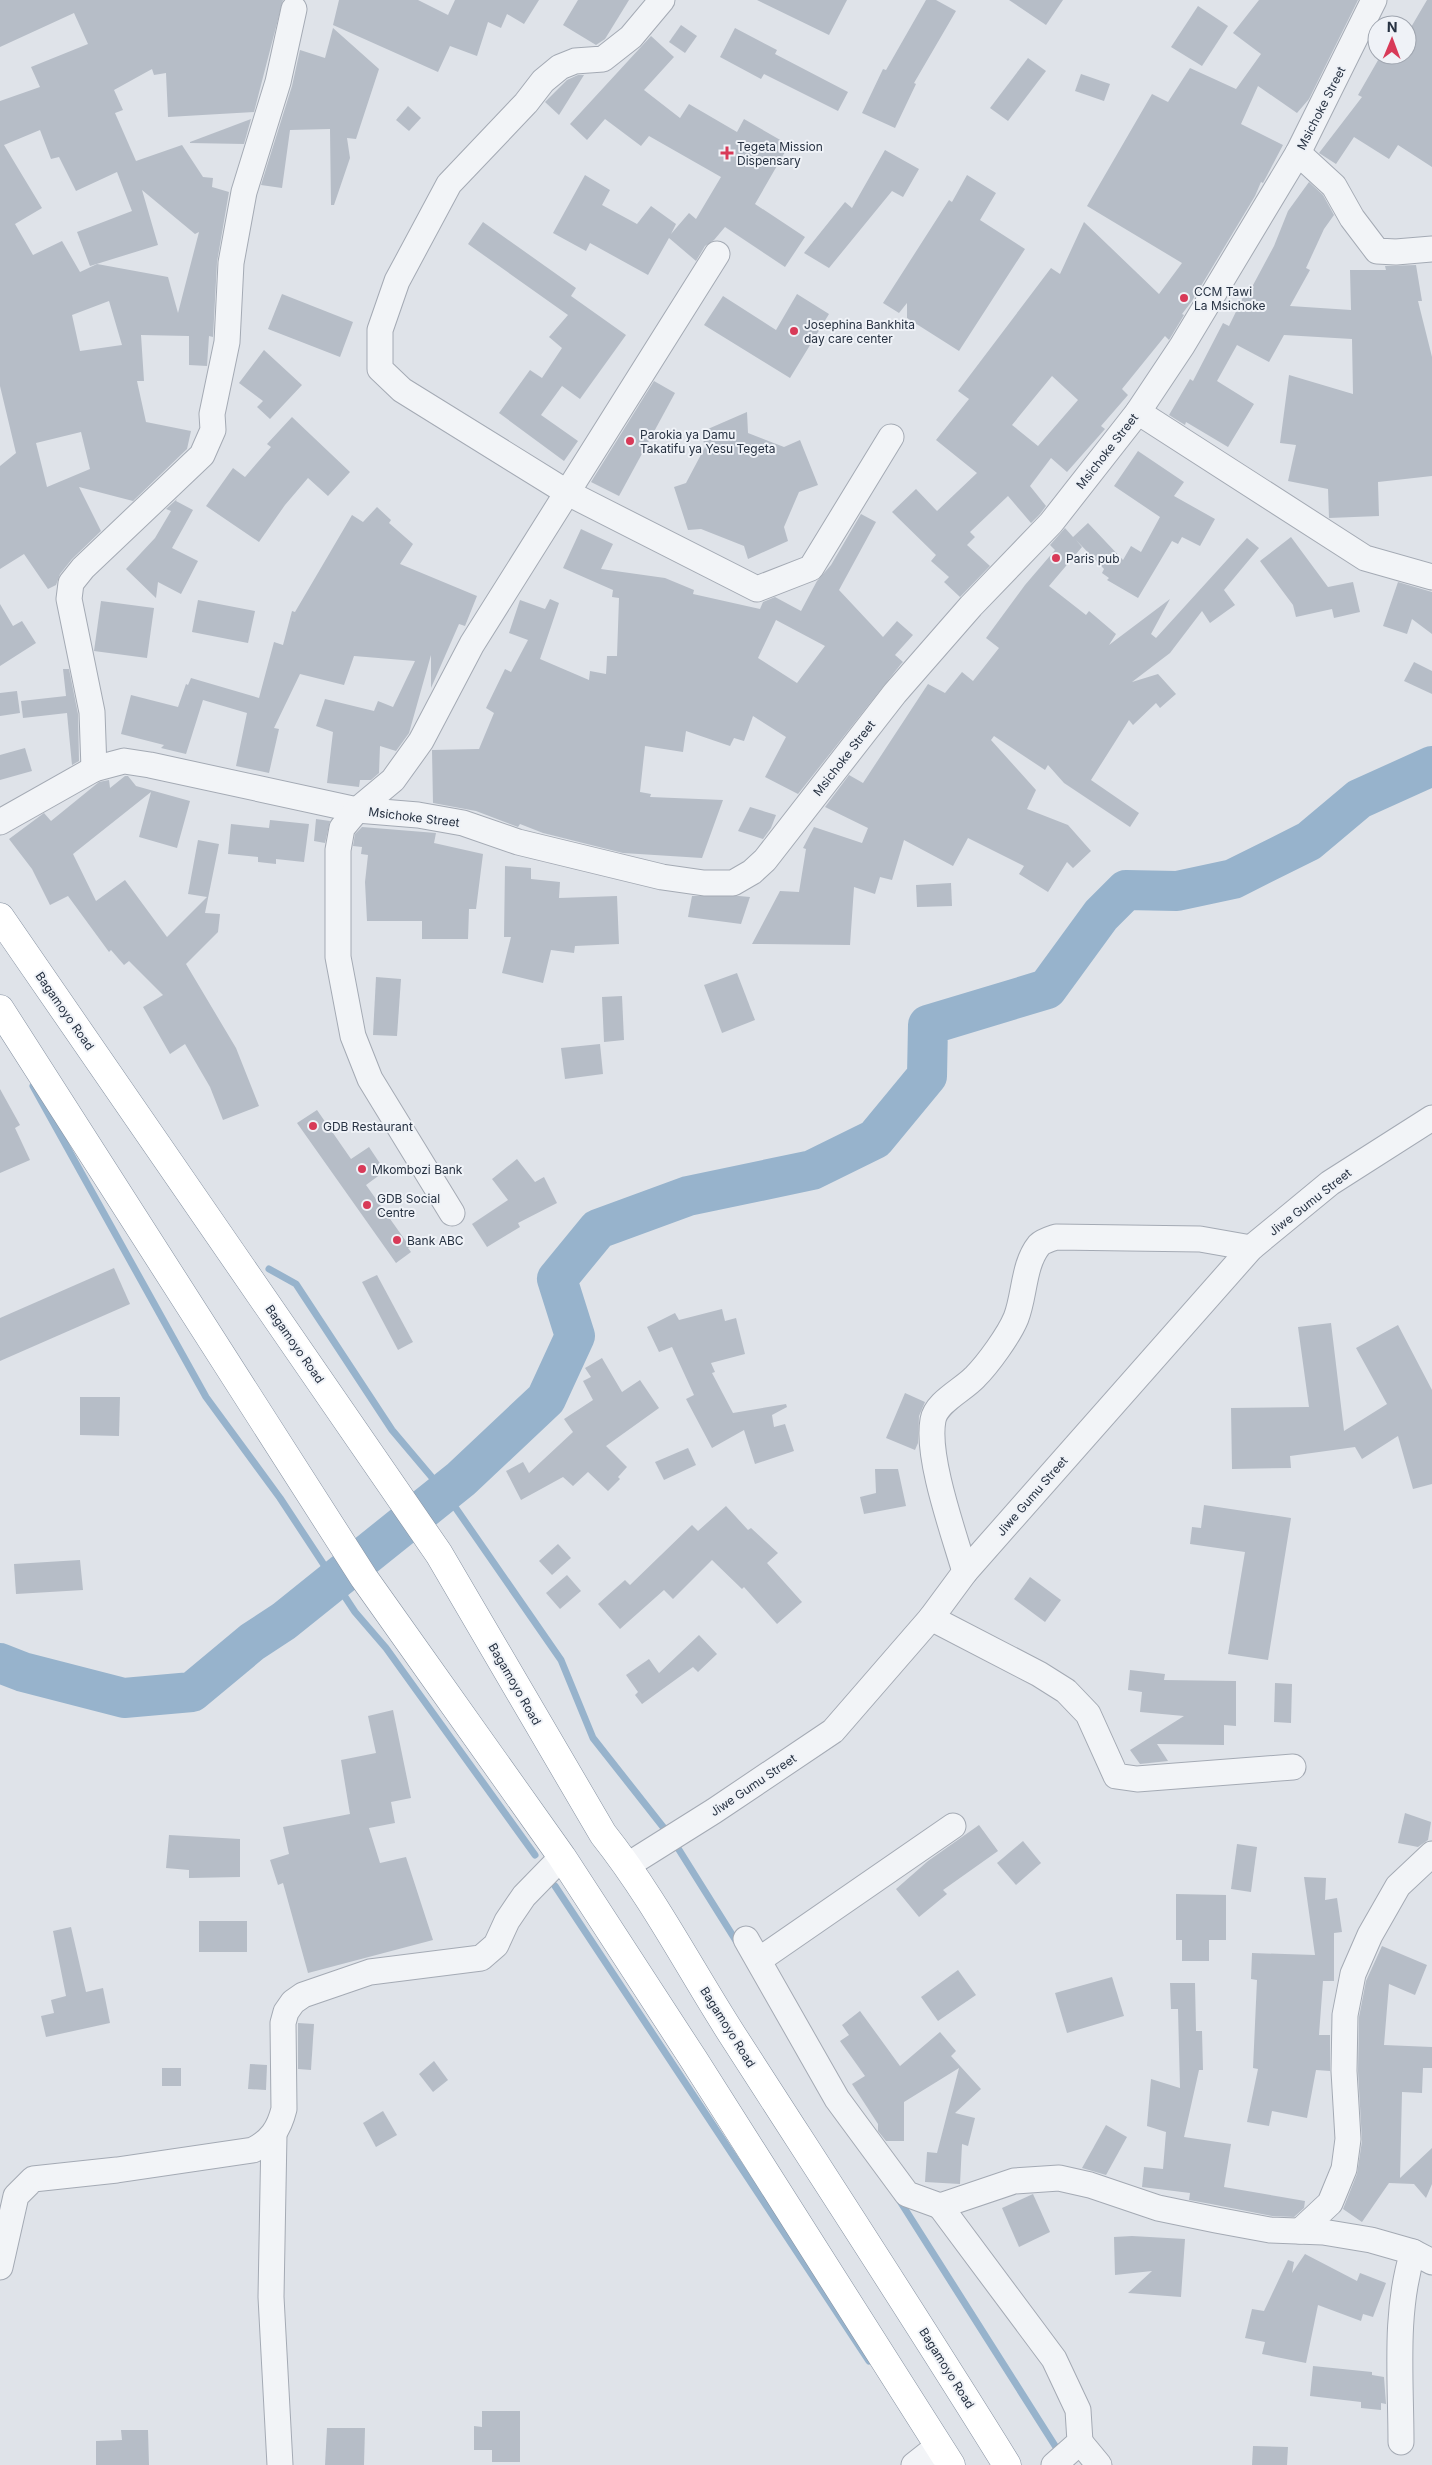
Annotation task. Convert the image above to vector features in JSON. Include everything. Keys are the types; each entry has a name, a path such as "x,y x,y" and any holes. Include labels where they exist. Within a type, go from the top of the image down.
{"highway":[{"name":"Bagamoyo Road","path":"0,917 439,1554 602,1834 628,1865 732,2034 911,2310 1008,2465"},
{"path":"0,1009 304,1486 375,1593 562,1857 694,2060 945,2455"}],"street":[{"path":"662,0 630,37 603,59 575,62 560,67 543,80 526,103 448,184 397,281 380,330 380,369 402,390 568,493 757,589 811,568 891,437"},
{"name":"Msichoke Street","path":"0,822 94,769 124,761 357,810 418,815 463,822 518,842 662,877 704,883 733,882 752,872 765,860 894,693 971,606 1051,523 1138,412 1182,346 1298,153 1374,0"},
{"path":"94,769 92,712 69,599 71,583 90,561 202,455 212,430 212,414 227,342 231,263 241,210 278,82 294,9"},
{"path":"1298,153 1334,186 1352,218 1377,251 1431,254"},
{"path":"452,1213 370,1079 353,1036 338,957 338,850 342,828 357,810 393,780 421,741 472,644 717,254"},
{"path":"1138,412 1365,558 1432,577"},
{"name":"Jiwe Gumu Street","path":"628,1865 714,1811 833,1731 931,1618 965,1572 1252,1248 1330,1183 1432,1118"},
{"path":"965,1572 940,1482 931,1438 933,1418 944,1404 975,1377 1016,1319 1030,1259 1040,1244 1056,1237 1200,1239 1252,1248"},
{"path":"931,1618 1039,1674 1066,1691 1088,1714 1116,1776 1136,1779 1293,1767"},
{"path":"759,1960 953,1826"},
{"path":"1300,2231 1330,2202 1344,2169 1348,2139 1344,2071 1345,2015 1353,1974 1370,1935 1398,1886 1432,1854"},
{"path":"0,2266 16,2196 33,2179 117,2170 253,2150 264,2144 274,2134 281,2122 284,2109 283,2023 286,2012 293,2002 303,1995 370,1972 481,1958 496,1946 507,1921 524,1896 562,1857"},
{"path":"746,1939 837,2099 907,2194 940,2206 1054,2359 1078,2410 1080,2442 1099,2465"},
{"path":"274,2134 271,2297 280,2465"},
{"path":"940,2206 1014,2182 1059,2178 1090,2185 1158,2208 1270,2230 1323,2232 1371,2240 1422,2257 1406,2273 1400,2334 1401,2442"},
{"path":"1054,2465 1080,2442"},
{"path":"914,2465 945,2455"}],"building":[{"path":"0,0 283,0 254,112 168,117 166,73 154,75 152,69 114,90 123,110 115,113 136,161 182,145 203,177 213,178 212,187 229,192 217,262 213,337 209,336 207,366 189,365 189,336 141,335 144,381 137,381 146,422 191,431 187,449 133,501 79,487 101,531 72,559 60,574 56,585 48,589 24,554 0,569 0,466 16,453 0,386 0,101 40,87 31,67 88,44 74,13 0,47","holes":["40,130 51,159 59,157 76,191 117,172 132,211 77,232 90,266 158,245 142,190 195,234 199,232 178,313 168,277 97,264 80,272 62,241 33,255 15,224 42,208 4,145","109,301 122,345 80,351 72,315","81,432 90,469 47,487 36,443"]},
{"path":"339,0 418,0 448,15 455,0 539,0 524,24 507,14 501,28 488,22 477,56 450,46 438,72 333,25"},
{"path":"578,0 629,0 605,39 596,45 563,25"},
{"path":"757,0 847,0 829,35"},
{"path":"926,0 936,0 956,11 914,83 916,84 895,128 862,113 883,69 886,70"},
{"path":"1009,0 1063,0 1046,25"},
{"path":"1259,0 1358,0 1309,99 1297,113 1258,86 1241,124 1283,145 1263,183 1261,182 1255,196 1192,301 1182,314 1184,315 1169,340 1165,336 1122,389 1128,395 1101,426 1105,429 1067,472 1051,458 1030,486 1046,506 1040,514 1031,523 1008,496 970,532 975,537 967,545 990,566 960,597 944,582 949,577 931,561 936,555 892,512 916,489 937,511 977,473 936,440 969,399 958,391 1051,268 1060,274 1084,222 1159,294 1182,263 1087,206 1152,94 1168,102 1190,68 1236,89 1261,54 1233,33","holes":["1052,376 1078,400 1038,446 1012,425"]},
{"path":"1427,0 1432,0 1432,167 1398,145 1389,159 1354,137 1336,164 1319,153 1362,97 1358,95 1375,65 1417,65 1417,17"},
{"path":"1198,6 1228,26 1202,66 1171,47"},
{"path":"681,25 697,36 685,53 669,42"},
{"path":"333,28 379,69 356,139 347,138 350,158 334,205 331,205 330,129 290,130 282,188 261,185 292,86 300,50 325,58"},
{"path":"735,28 777,50 775,54 848,92 838,111 764,74 761,79 720,57"},
{"path":"651,36 674,57 644,90 680,118 689,104 737,132 744,119 789,145 755,204 805,237 785,267 725,227 714,240 705,246 696,261 669,238 648,275 590,243 586,251 553,233 585,175 610,190 602,205 637,224 651,206 676,224 671,234 689,213 696,219 721,177 649,136 641,146 605,119 587,140 570,124"},
{"path":"1028,58 1046,71 1008,121 990,108"},
{"path":"1081,74 1110,84 1104,101 1075,91"},
{"path":"578,75 584,75 559,115 545,102 567,80"},
{"path":"408,106 421,118 409,131 396,120"},
{"path":"251,119 244,144 190,143 190,142"},
{"path":"885,150 919,169 903,197 892,191 829,268 804,253 845,202 852,208"},
{"path":"967,175 996,193 980,220 1025,249 959,351 907,318 907,303 899,313 883,303 949,200 952,202"},
{"path":"1309,182 1323,195 1334,215 1324,229 1306,268 1310,270 1290,306 1351,310 1350,270 1386,270 1385,266 1416,265 1422,301 1418,301 1432,357 1432,476 1378,482 1379,516 1329,518 1328,489 1288,481 1296,445 1280,443 1289,375 1353,394 1352,339 1284,335 1269,362 1237,345 1217,381 1254,404 1228,447 1186,422 1185,425 1169,415 1190,379 1193,381 1223,323 1229,326 1249,285 1252,287 1274,246 1288,211"},
{"path":"483,222 576,288 571,296 626,335 580,399 562,386 541,415 578,441 564,461 499,413 530,370 542,378 562,348 549,337 568,315 468,244"},
{"path":"282,294 353,322 340,357 268,329"},
{"path":"797,294 829,314 790,378 704,325 723,296 776,330"},
{"path":"264,350 302,385 270,419 257,407 263,401 239,383"},
{"path":"654,381 675,393 619,496 591,482"},
{"path":"747,412 748,433 784,447 800,440 818,485 799,492 784,527 788,541 748,559 744,546 701,529 688,530 674,487 686,483 705,447 701,432"},
{"path":"292,417 350,472 328,496 308,478 285,505 259,542 206,506 233,468 245,477 271,447 267,444"},
{"path":"1138,451 1184,482 1174,496 1215,519 1200,546 1182,537 1178,544 1172,541 1138,598 1107,580 1109,578 1102,573 1104,569 1076,540 1082,547 1049,586 1086,615 1089,611 1116,634 1109,645 1170,599 1151,634 1156,638 1247,538 1259,548 1224,590 1235,605 1210,623 1202,611 1170,653 1132,682 1158,674 1176,694 1160,708 1156,703 1133,725 1129,720 1091,780 1139,813 1130,827 1064,783 1048,765 1045,770 994,736 991,740 1036,790 1027,809 1068,825 1091,851 1073,868 1067,862 1048,892 1019,874 1024,866 968,838 953,866 904,840 892,880 880,877 875,894 854,887 850,945 752,944 780,891 799,892 806,849 803,848 814,827 862,843 868,828 825,807 849,775 863,783 928,684 945,693 962,672 973,681 999,648 986,638 1025,585 1055,550 1050,545 1065,528 1073,537 1088,523 1123,560 1131,546 1141,552 1160,517 1114,486"},
{"path":"177,499 176,501 193,510 172,548 198,561 181,594 158,582 156,598 126,569 155,538 171,511 166,509"},
{"path":"377,507 391,520 389,523 413,544 400,564 477,596 465,626 459,624 431,688 431,655 409,733 396,751 380,746 379,773 371,780 360,780 359,787 327,783 333,732 316,726 325,699 374,711 378,701 393,707 415,661 354,656 344,685 300,674 274,728 279,729 269,773 236,766 247,713 203,700 186,754 161,748 164,745 121,734 131,695 178,707 186,684 188,685 191,678 259,698 274,642 283,645 292,611 295,612 352,515 363,522"},
{"path":"861,514 876,522 839,590 883,637 897,621 913,635 895,655 903,662 798,794 765,777 786,737 753,716 744,741 734,738 730,746 686,731 683,752 645,746 640,792 651,794 650,797 723,800 702,858 623,853 543,833 520,824 518,827 476,811 433,803 432,750 479,749 494,713 486,708 505,669 511,672 528,640 509,633 520,600 545,609 550,599 559,603 540,659 589,680 590,671 606,674 607,656 617,656 619,598 612,597 613,590 563,568 581,529 613,544 601,569 665,578 694,590 693,594 760,609 763,602 775,597 801,611 817,581 831,565","holes":["776,620 825,646 797,683 758,658"]},
{"path":"1291,537 1328,587 1353,582 1360,612 1334,618 1332,609 1296,617 1293,605 1260,561"},
{"path":"1398,582 1432,592 1432,634 1412,619 1407,634 1383,626"},
{"path":"198,600 255,611 248,643 192,632"},
{"path":"101,601 154,608 147,658 94,651"},
{"path":"0,604 13,626 22,621 36,643 0,666"},
{"path":"1414,662 1432,671 1432,694 1404,681"},
{"path":"63,669 69,669 78,714 79,761 72,765 67,713 23,718 21,701 66,696"},
{"path":"17,691 20,713 0,716 0,693"},
{"path":"25,748 32,771 0,780 0,755"},
{"path":"125,776 128,776 136,786 190,801 177,848 139,837 151,792 73,854 96,901 125,880 167,937 207,897 188,894 198,840 219,844 205,913 220,914 218,932 186,964 236,1048 259,1106 223,1120 210,1087 185,1044 170,1054 143,1007 163,995 129,961 124,965 111,950 109,952 68,896 50,905 32,869 9,839 44,813 51,821 99,782 109,780 110,788"},
{"path":"750,807 776,815 771,828 763,839 738,831"},
{"path":"316,819 330,821 325,843 314,841"},
{"path":"270,820 309,824 304,862 276,859 276,864 258,862 258,857 228,854 231,824 269,828"},
{"path":"362,827 436,833 434,843 483,854 476,909 469,909 468,939 422,939 422,921 367,921 365,882 368,855 361,854 362,847 353,846 355,834"},
{"path":"505,866 531,868 531,879 560,882 559,898 617,896 619,944 575,946 574,953 551,950 543,983 502,973 511,937 504,937"},
{"path":"951,883 952,906 917,907 916,885"},
{"path":"692,896 750,897 741,924 688,917"},
{"path":"737,973 755,1020 722,1033 704,985"},
{"path":"376,977 401,979 397,1036 373,1035"},
{"path":"622,996 624,1040 604,1042 602,997"},
{"path":"600,1044 603,1074 565,1079 561,1048"},
{"path":"0,1089 20,1125 15,1128 30,1160 0,1173"},
{"name":"GDB Social Centre","path":"317,1110 351,1159 369,1147 385,1171 366,1185 410,1247 408,1248 411,1252 396,1263 297,1123"},
{"path":"517,1159 535,1182 544,1177 557,1203 518,1223 520,1227 487,1247 472,1224 508,1200 492,1179"},
{"path":"114,1268 130,1304 0,1361 0,1318"},
{"path":"377,1275 413,1342 398,1350 362,1282"},
{"path":"722,1309 725,1321 736,1318 745,1354 711,1363 715,1372 712,1373 733,1413 786,1404 787,1407 772,1415 774,1427 785,1424 794,1451 755,1464 744,1430 712,1448 686,1399 694,1395 672,1347 659,1352 647,1327 675,1313 679,1320"},
{"path":"1331,1323 1344,1431 1387,1404 1356,1348 1398,1325 1432,1390 1432,1484 1413,1489 1398,1436 1362,1459 1355,1447 1290,1456 1291,1468 1232,1469 1231,1408 1309,1407 1298,1327"},
{"path":"602,1358 622,1392 640,1380 659,1408 606,1446 627,1467 618,1477 620,1479 608,1491 588,1472 573,1486 563,1477 521,1500 506,1471 523,1462 529,1473 573,1432 564,1419 593,1400 583,1381 591,1377 585,1368"},
{"path":"905,1393 925,1402 919,1416 918,1443 915,1450 886,1438"},
{"path":"80,1397 120,1397 119,1436 80,1435"},
{"path":"688,1448 696,1465 664,1480 655,1462"},
{"path":"875,1469 898,1469 906,1506 864,1514 860,1497 876,1493"},
{"path":"1204,1505 1291,1518 1268,1660 1228,1654 1245,1552 1190,1544 1192,1527 1201,1528"},
{"path":"726,1506 748,1530 751,1528 778,1553 767,1563 802,1602 777,1624 744,1587 742,1589 712,1560 673,1599 664,1590 620,1629 598,1604 625,1580 630,1585 692,1525 698,1531"},
{"path":"558,1544 571,1558 552,1575 539,1561"},
{"path":"80,1560 83,1590 16,1594 14,1564"},
{"path":"567,1575 581,1591 560,1609 546,1593"},
{"path":"1030,1577 1061,1600 1045,1622 1014,1599"},
{"path":"699,1635 717,1654 698,1672 693,1667 642,1704 635,1695 638,1692 626,1675 649,1659 659,1673"},
{"path":"1130,1670 1165,1674 1164,1680 1236,1681 1236,1726 1224,1725 1224,1745 1157,1744 1168,1761 1140,1764 1130,1750 1184,1716 1140,1712 1142,1692 1128,1690"},
{"path":"1275,1683 1292,1684 1291,1723 1274,1722"},
{"path":"393,1710 411,1798 391,1802 395,1823 369,1828 380,1863 406,1857 433,1940 308,1973 283,1883 278,1885 270,1860 289,1854 283,1827 350,1814 341,1760 376,1753 368,1716"},
{"path":"1405,1813 1431,1822 1428,1840 1418,1847 1398,1843"},
{"path":"979,1825 998,1851 943,1890 947,1894 919,1917 896,1889 928,1861"},
{"path":"169,1835 240,1839 240,1877 189,1878 189,1870 166,1868"},
{"path":"1023,1841 1041,1863 1016,1885 997,1863"},
{"path":"1237,1844 1257,1847 1251,1892 1231,1889"},
{"path":"1304,1877 1326,1878 1325,1900 1337,1898 1342,1932 1334,1933 1334,1981 1323,1981 1319,2035 1330,2035 1330,2071 1316,2070 1307,2118 1272,2111 1269,2126 1247,2122 1258,2069 1253,2068 1257,1980 1251,1979 1252,1953 1315,1955"},
{"path":"1176,1894 1226,1895 1226,1940 1209,1940 1209,1961 1182,1961 1182,1940 1176,1940"},
{"path":"199,1921 247,1921 247,1952 199,1952"},
{"path":"71,1927 86,1992 103,1988 110,2023 46,2037 41,2016 54,2013 51,2000 66,1996 53,1931"},
{"path":"1382,1946 1427,1965 1415,1995 1389,1984 1384,2045 1432,2047 1432,2068 1423,2068 1422,2093 1402,2092 1400,2178 1432,2148 1432,2184 1426,2198 1414,2184 1389,2183 1362,2222 1343,2209 1357,2174 1362,2141 1358,2071 1359,2017 1366,1981"},
{"path":"958,1970 976,1995 938,2021 921,1997"},
{"path":"1112,1977 1124,2016 1067,2033 1055,1993"},
{"path":"1170,1983 1195,1983 1196,2031 1202,2031 1203,2070 1199,2070 1184,2137 1231,2144 1224,2187 1305,2201 1304,2208 1294,2217 1272,2216 1189,2200 1190,2193 1142,2187 1144,2167 1163,2169 1166,2132 1147,2126 1151,2079 1180,2088 1178,2009 1171,2009"},
{"path":"860,2011 900,2066 940,2032 956,2051 951,2056 981,2089 955,2113 975,2118 968,2146 962,2144 960,2184 925,2182 927,2152 937,2153 959,2068 904,2102 904,2141 886,2141 878,2131 878,2124 852,2084 865,2076 840,2041 849,2035 842,2025"},
{"path":"298,2023 314,2024 311,2070 298,2069"},
{"path":"434,2061 448,2080 433,2092 419,2074"},
{"path":"250,2064 267,2065 266,2090 248,2089"},
{"path":"162,2068 181,2068 181,2086 162,2086"},
{"path":"383,2111 397,2135 376,2147 363,2123"},
{"path":"1106,2125 1127,2137 1106,2175 1082,2168"},
{"path":"1033,2194 1050,2232 1019,2247 1002,2208"},
{"path":"1132,2236 1185,2239 1181,2297 1128,2293 1152,2271 1115,2275 1114,2237"},
{"path":"1305,2254 1357,2281 1360,2273 1386,2283 1373,2317 1363,2314 1361,2321 1318,2305 1306,2363 1262,2354 1265,2342 1245,2338 1252,2309 1264,2311 1288,2260 1294,2262 1292,2273"},
{"path":"1313,2366 1372,2372 1372,2375 1384,2377 1386,2404 1381,2403 1381,2410 1361,2408 1361,2402 1310,2396"},
{"path":"482,2411 520,2411 520,2462 492,2462 492,2450 474,2450 474,2426 482,2427"},
{"path":"327,2428 365,2428 364,2465 325,2465"},
{"path":"121,2430 148,2430 149,2465 96,2465 96,2441 122,2440"},
{"path":"1253,2446 1288,2447 1287,2465 1252,2465"}],"waterway":[{"path":"0,1663 23,1672 124,1698 192,1692 252,1642 284,1621 461,1479 546,1399 575,1336 557,1279 598,1229 688,1196 812,1170 875,1139 927,1076 928,1025 1047,989 1101,915 1126,890 1177,891 1233,879 1309,841 1359,799 1432,766"},
{"path":"33,1086 206,1397 280,1498 355,1612 386,1648 535,1855"},
{"path":"269,1269 296,1284 392,1430 446,1494 561,1660 593,1738 671,1837 738,1944"},
{"path":"555,1886 869,2361"},
{"path":"898,2198 1059,2452"}],"place":[{"name":"Tegeta Mission Dispensary","path":"727,153"},
{"name":"CCM Tawi La Msichoke","path":"1184,298"},
{"name":"Josephina Bankhita day care center","path":"794,331"},
{"name":"Parokia ya Damu Takatifu ya Yesu Tegeta","path":"630,441"},
{"name":"Paris pub","path":"1056,558"},
{"name":"GDB Restaurant","path":"313,1126"},
{"name":"Mkombozi Bank","path":"362,1169"},
{"name":"GDB Social Centre","path":"367,1205"},
{"name":"Bank ABC","path":"397,1240"}]}
